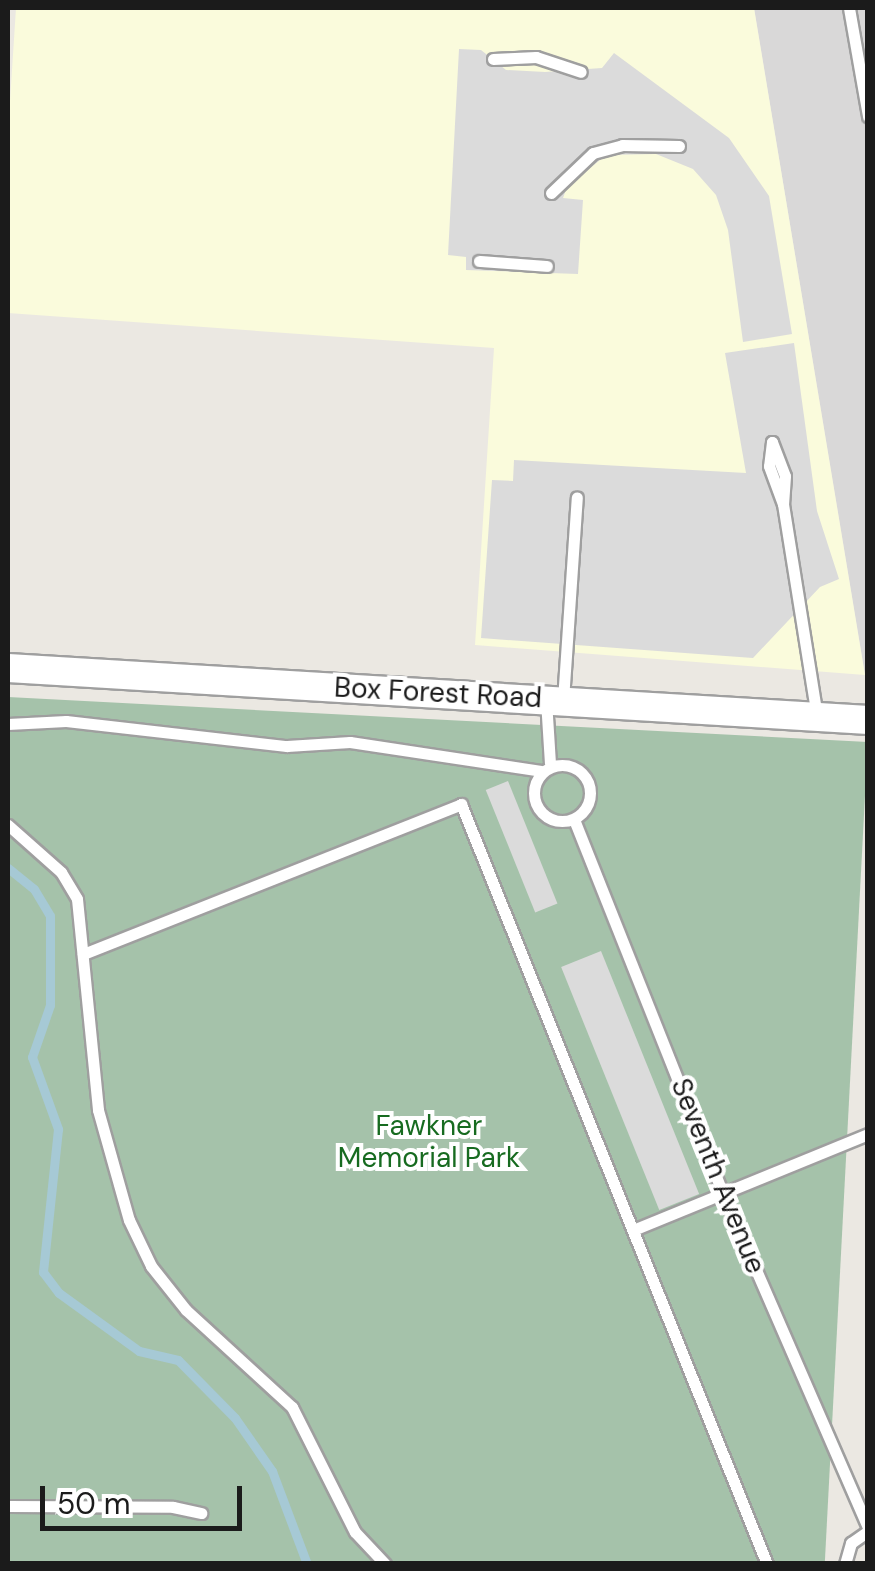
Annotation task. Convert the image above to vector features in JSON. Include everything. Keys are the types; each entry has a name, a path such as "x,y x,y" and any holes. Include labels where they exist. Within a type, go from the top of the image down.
{"street":[{"name":"Box Forest Road","path":"8,668 868,720"}],"lane":[{"path":"849,8 868,116"},
{"path":"493,58 536,57 581,72"},
{"path":"552,192 593,154 622,145 679,146"},
{"path":"479,262 546,266"},
{"path":"8,724 66,721 288,746 350,742 545,767 568,764 585,786 588,810 575,822 555,821 542,809 545,767 578,497"},
{"path":"782,504 817,716"},
{"path":"83,954 461,804 768,1564"},
{"name":"Seventh Avenue","path":"575,822 723,1194 868,1529"},
{"path":"8,826 69,881 80,909 99,1118 129,1220 151,1266 186,1310 300,1418 347,1518 385,1564"},
{"path":"633,1230 696,1200 723,1194 868,1134"},
{"path":"8,1506 173,1506 201,1513"},
{"path":"845,1564 851,1543 868,1529"}],"shaded area":[{"path":"16,8 754,8 865,675 475,645 494,348 8,313 8,132"},
{"path":"754,8 867,8 867,675 865,675"},
{"path":"459,49 481,50 506,70 545,72 602,68 614,53 729,138 769,196 792,334 743,342 728,230 716,195 693,169 656,154 606,155 567,187 563,198 583,200 578,274 466,270 466,257 448,255"},
{"path":"794,343 817,511 839,579 820,587 753,658 481,638 492,480 513,481 514,460 746,473 725,353"},
{"path":"508,781 557,903 535,912 486,790"},
{"path":"601,951 699,1194 659,1210 561,967"}],"green space":[{"name":"Fawkner Memorial Park","path":"8,697 868,742 825,1564 8,1564"}],"waterway":[{"path":"8,868 34,889 50,916 50,1005 32,1057 58,1129 43,1272 59,1293 139,1351 178,1360 235,1418 272,1471 307,1564"}]}
